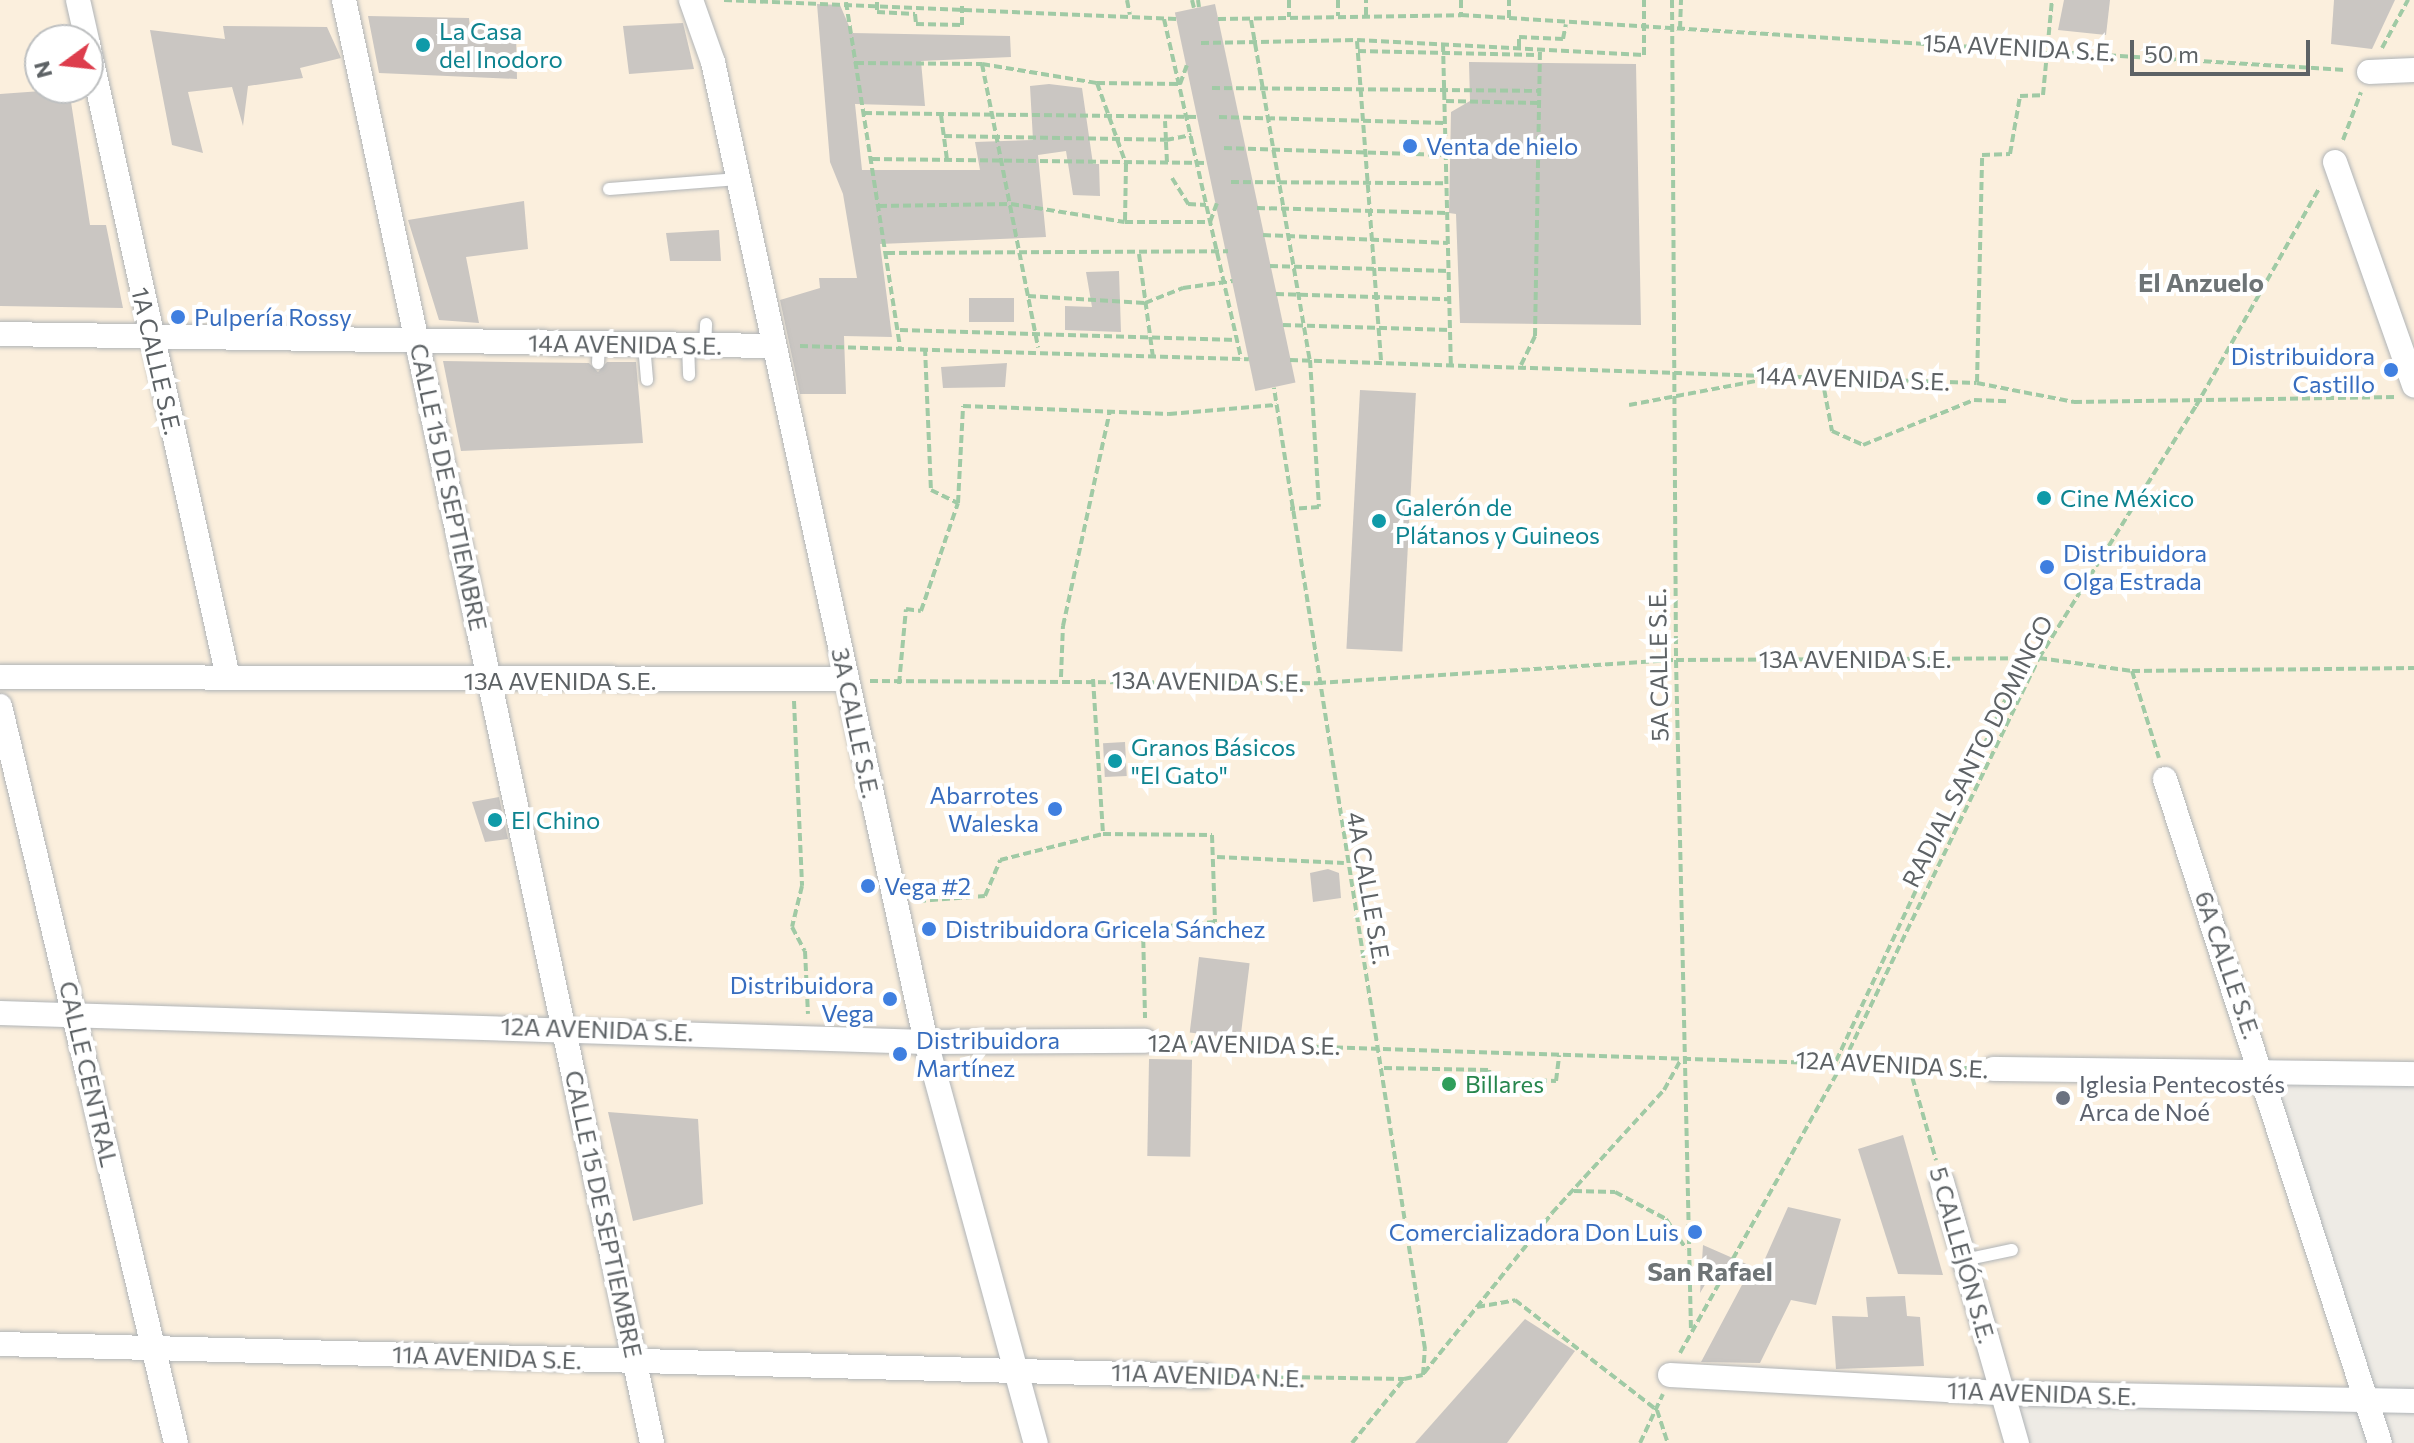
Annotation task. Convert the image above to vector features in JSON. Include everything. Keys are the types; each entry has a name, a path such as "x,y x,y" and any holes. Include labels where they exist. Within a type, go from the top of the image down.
{"street":[{"name":"1A CALLE S.E.","path":"78,0 84,24"},
{"name":"CALLE 15 DE SEPTIEMBRE","path":"344,0 652,1443"},
{"name":"3A CALLE S.E.","path":"691,0 713,62 772,346 926,1042 1012,1368 1036,1443"},
{"path":"2369,72 2414,70"},
{"name":"1A CALLE S.E.","path":"101,104 228,677"},
{"path":"2335,162 2414,385"},
{"name":"14A AVENIDA S.E.","path":"0,334 152,337 284,333 419,342 644,345 699,338 772,346"},
{"name":"13A AVENIDA S.E.","path":"0,677 490,682 847,679"},
{"name":"CALLE CENTRAL","path":"0,706 176,1443"},
{"name":"6A CALLE S.E.","path":"2165,779 2266,1075 2380,1443"},
{"name":"12A AVENIDA S.E.","path":"0,1013 564,1028 926,1042 1145,1041"},
{"name":"12A AVENIDA S.E.","path":"1993,1069 2266,1075 2414,1074"},
{"name":"5 CALLEJÓN S.E.","path":"1942,1182 2017,1443"},
{"path":"0,1344 154,1348"},
{"name":"11A AVENIDA S.E.","path":"154,1348 635,1362 1012,1368"},
{"name":"11A AVENIDA N.E.","path":"1012,1368 1207,1376"},
{"name":"11A AVENIDA S.E.","path":"1670,1375 2002,1393 2414,1401"}],"lane":[{"path":"609,189 739,179"},
{"path":"689,375 699,338"},
{"path":"644,345 647,380"},
{"path":"1964,1260 2012,1250"}],"path":[{"path":"724,0 858,1 1177,19"},
{"path":"984,0 984,8"},
{"path":"1127,0 1130,15"},
{"path":"1195,0 1197,8"},
{"path":"1289,0 1289,17"},
{"path":"1338,0 1338,16"},
{"path":"1366,0 1366,15"},
{"path":"1461,0 1461,15"},
{"path":"1509,0 1509,18"},
{"path":"1201,43 1357,40 1644,55 1644,0"},
{"name":"5A CALLE S.E.","path":"1672,0 1672,400 1682,1057 1691,1329"},
{"path":"1680,29 1681,0"},
{"path":"1977,383 1982,155 2010,154 2020,96 2043,95 2045,47 2052,0"},
{"name":"RADIAL SANTO DOMINGO","path":"1640,1443 1691,1329 1844,1061 2039,658 2196,406 2335,162 2369,72 2408,0"},
{"path":"845,1 900,330 900,347"},
{"path":"877,2 877,12 915,14 916,24 962,25 962,6"},
{"name":"15A AVENIDA S.E.","path":"1218,19 1461,15 1566,24 2045,47 2369,72"},
{"path":"1164,19 1241,358"},
{"path":"1251,20 1259,86 1279,180 1310,360 1319,507 1289,509"},
{"path":"1519,47 1519,37 1563,39 1566,24"},
{"path":"1357,40 1368,238 1381,361"},
{"path":"1443,44 1451,366"},
{"path":"1521,365 1535,336 1540,48"},
{"path":"1358,51 1539,55"},
{"path":"856,63 982,64 1097,83 1180,84"},
{"path":"982,64 1038,349"},
{"path":"1180,84 1187,65"},
{"path":"1097,83 1126,164 1125,222"},
{"path":"1212,88 1359,85 1540,91"},
{"path":"1445,101 1539,103"},
{"path":"864,113 1106,114 1165,121 1185,116 1199,117"},
{"path":"941,114 947,160"},
{"path":"1219,117 1445,123"},
{"path":"1165,121 1167,162"},
{"path":"944,136 1120,141 1166,140 1192,135"},
{"path":"1224,148 1271,147 1446,155"},
{"path":"872,159 1208,163"},
{"path":"1172,178 1188,204 1206,205"},
{"path":"1231,182 1364,180 1447,183"},
{"path":"1210,222 1217,203"},
{"path":"879,206 1011,204 1125,222 1210,222"},
{"path":"1257,208 1447,213"},
{"path":"1263,235 1448,243"},
{"path":"887,253 1139,254 1228,251"},
{"path":"1139,254 1153,357"},
{"path":"1270,266 1449,271"},
{"path":"1028,296 1145,303 1233,281"},
{"path":"1276,294 1449,299"},
{"path":"1283,325 1450,330"},
{"path":"900,330 1035,331 1149,341 1237,340"},
{"path":"772,346 1038,349 1153,357 1249,359"},
{"path":"925,348 931,490 958,503"},
{"name":"14A AVENIDA S.E.","path":"1290,360 1674,370 1779,377 1977,383 2074,402 2196,406 2414,396"},
{"path":"1629,405 1672,400 1779,377"},
{"path":"1822,378 1832,431 1863,445 1974,400 2008,401"},
{"name":"4A CALLE S.E.","path":"1274,388 1289,509 1344,863 1384,1068 1423,1375"},
{"path":"899,684 906,609 921,611 958,503 963,406 1110,411 1277,405"},
{"path":"1061,677 1063,626 1110,411"},
{"path":"1836,1061 2025,658"},
{"name":"13A AVENIDA S.E.","path":"847,679 899,684 1061,677 1318,683 1676,660 2039,658 2132,671 2414,668"},
{"path":"2132,671 2165,779"},
{"path":"1093,679 1103,834"},
{"path":"793,680 802,886 792,927 805,951 809,1036"},
{"path":"895,902 985,896 1000,860 1103,834 1212,835 1217,857 1215,922 1038,932"},
{"path":"1217,857 1344,863"},
{"path":"1143,928 1145,1041"},
{"name":"12A AVENIDA S.E.","path":"1145,1041 1844,1061 1993,1069"},
{"path":"1384,1068 1489,1070 1491,1079 1556,1081 1559,1055"},
{"path":"1352,1443 1404,1379 1423,1375 1572,1191 1664,1090 1682,1057"},
{"name":"5 CALLEJÓN S.E.","path":"1909,1066 1942,1182"},
{"path":"1572,1191 1615,1192 1666,1219 1687,1250"},
{"path":"1477,1307 1515,1300 1657,1410 1668,1443"},
{"name":"11A AVENIDA N.E.","path":"1207,1376 1404,1379"}],"shaded area":[{"path":"0,0 2414,0 2414,1074 2266,1075 2366,1400 2002,1393 2017,1443 0,1443"}],"building":[{"path":"2064,0 2110,0 2106,35 2058,30"},
{"path":"2334,0 2395,0 2372,49 2331,44"},
{"path":"817,4 840,5 852,33 1010,36 1011,57 921,61 925,106 855,104 862,170 980,170 975,142 1033,140 1030,86 1049,84 1082,88 1093,164 1099,164 1100,196 1073,195 1066,151 1038,155 1046,237 880,244 892,337 844,336 846,394 800,394 780,300 820,288 819,278 857,278 843,194 830,162"},
{"path":"1215,4 1295,383 1255,391 1175,13"},
{"name":"La Casa del Inodoro","path":"368,16 469,18 470,29 516,31 517,79 379,73"},
{"path":"683,23 694,69 629,74 623,26"},
{"path":"223,26 327,27 341,58 300,68 303,78 248,86 243,126 232,87 188,92 203,153 172,145 150,30 225,39"},
{"path":"1469,62 1636,64 1641,325 1460,323 1456,214 1449,213 1451,112 1470,101"},
{"path":"24,92 24,104 71,104 90,225 106,225 123,308 0,306 0,94"},
{"path":"524,201 528,249 466,257 479,323 439,320 408,220"},
{"path":"719,230 721,261 670,261 666,233"},
{"path":"1119,271 1121,332 1065,330 1065,306 1092,307 1086,272"},
{"path":"969,298 1014,298 1014,322 969,322"},
{"path":"443,361 589,363 598,372 607,362 636,362 643,443 461,451"},
{"path":"1007,363 1005,387 943,388 941,367"},
{"name":"Galerón de Plátanos y Guineos","path":"1360,390 1416,393 1402,652 1346,649"},
{"name":"Granos Básicos \"El Gato\"","path":"1125,742 1127,776 1105,777 1103,743"},
{"name":"El Chino","path":"499,797 508,839 485,842 472,802"},
{"path":"1328,869 1339,873 1341,898 1313,902 1310,873"},
{"path":"1199,957 1250,963 1240,1039 1190,1032"},
{"path":"1149,1059 1192,1060 1190,1157 1147,1156"},
{"path":"608,1112 698,1119 703,1204 633,1221"},
{"path":"1903,1135 1943,1275 1898,1274 1858,1149"},
{"path":"1788,1207 1841,1219 1816,1305 1791,1300 1760,1363 1701,1362 1743,1283 1712,1273 1700,1293 1703,1245 1760,1270"},
{"path":"1905,1296 1907,1316 1920,1317 1924,1366 1836,1369 1832,1316 1868,1317 1866,1297"},
{"path":"1525,1319 1575,1351 1507,1443 1415,1443"}],"place":[{"name":"La Casa del Inodoro","path":"423,45"},
{"name":"Venta de hielo","path":"1410,146"},
{"name":"Pulpería Rossy","path":"178,317"},
{"name":"Distribuidora Castillo","path":"2391,370"},
{"name":"Cine México","path":"2044,498"},
{"name":"Galerón de Plátanos y Guineos","path":"1379,521"},
{"name":"Distribuidora Olga Estrada","path":"2047,567"},
{"name":"Granos Básicos \"El Gato\"","path":"1115,761"},
{"name":"Abarrotes Waleska","path":"1055,809"},
{"name":"El Chino","path":"495,820"},
{"name":"Vega #2","path":"868,886"},
{"name":"Distribuidora Gricela Sánchez","path":"929,929"},
{"name":"Distribuidora Vega","path":"890,999"},
{"name":"Distribuidora Martínez","path":"900,1054"},
{"name":"Billares","path":"1449,1084"},
{"name":"Iglesia Pentecostés Arca de Noé","path":"2063,1098"},
{"name":"Comercializadora Don Luis","path":"1695,1232"}],"district":[{"name":"El Anzuelo","path":"2201,282"},
{"name":"San Rafael","path":"1710,1271"}]}
